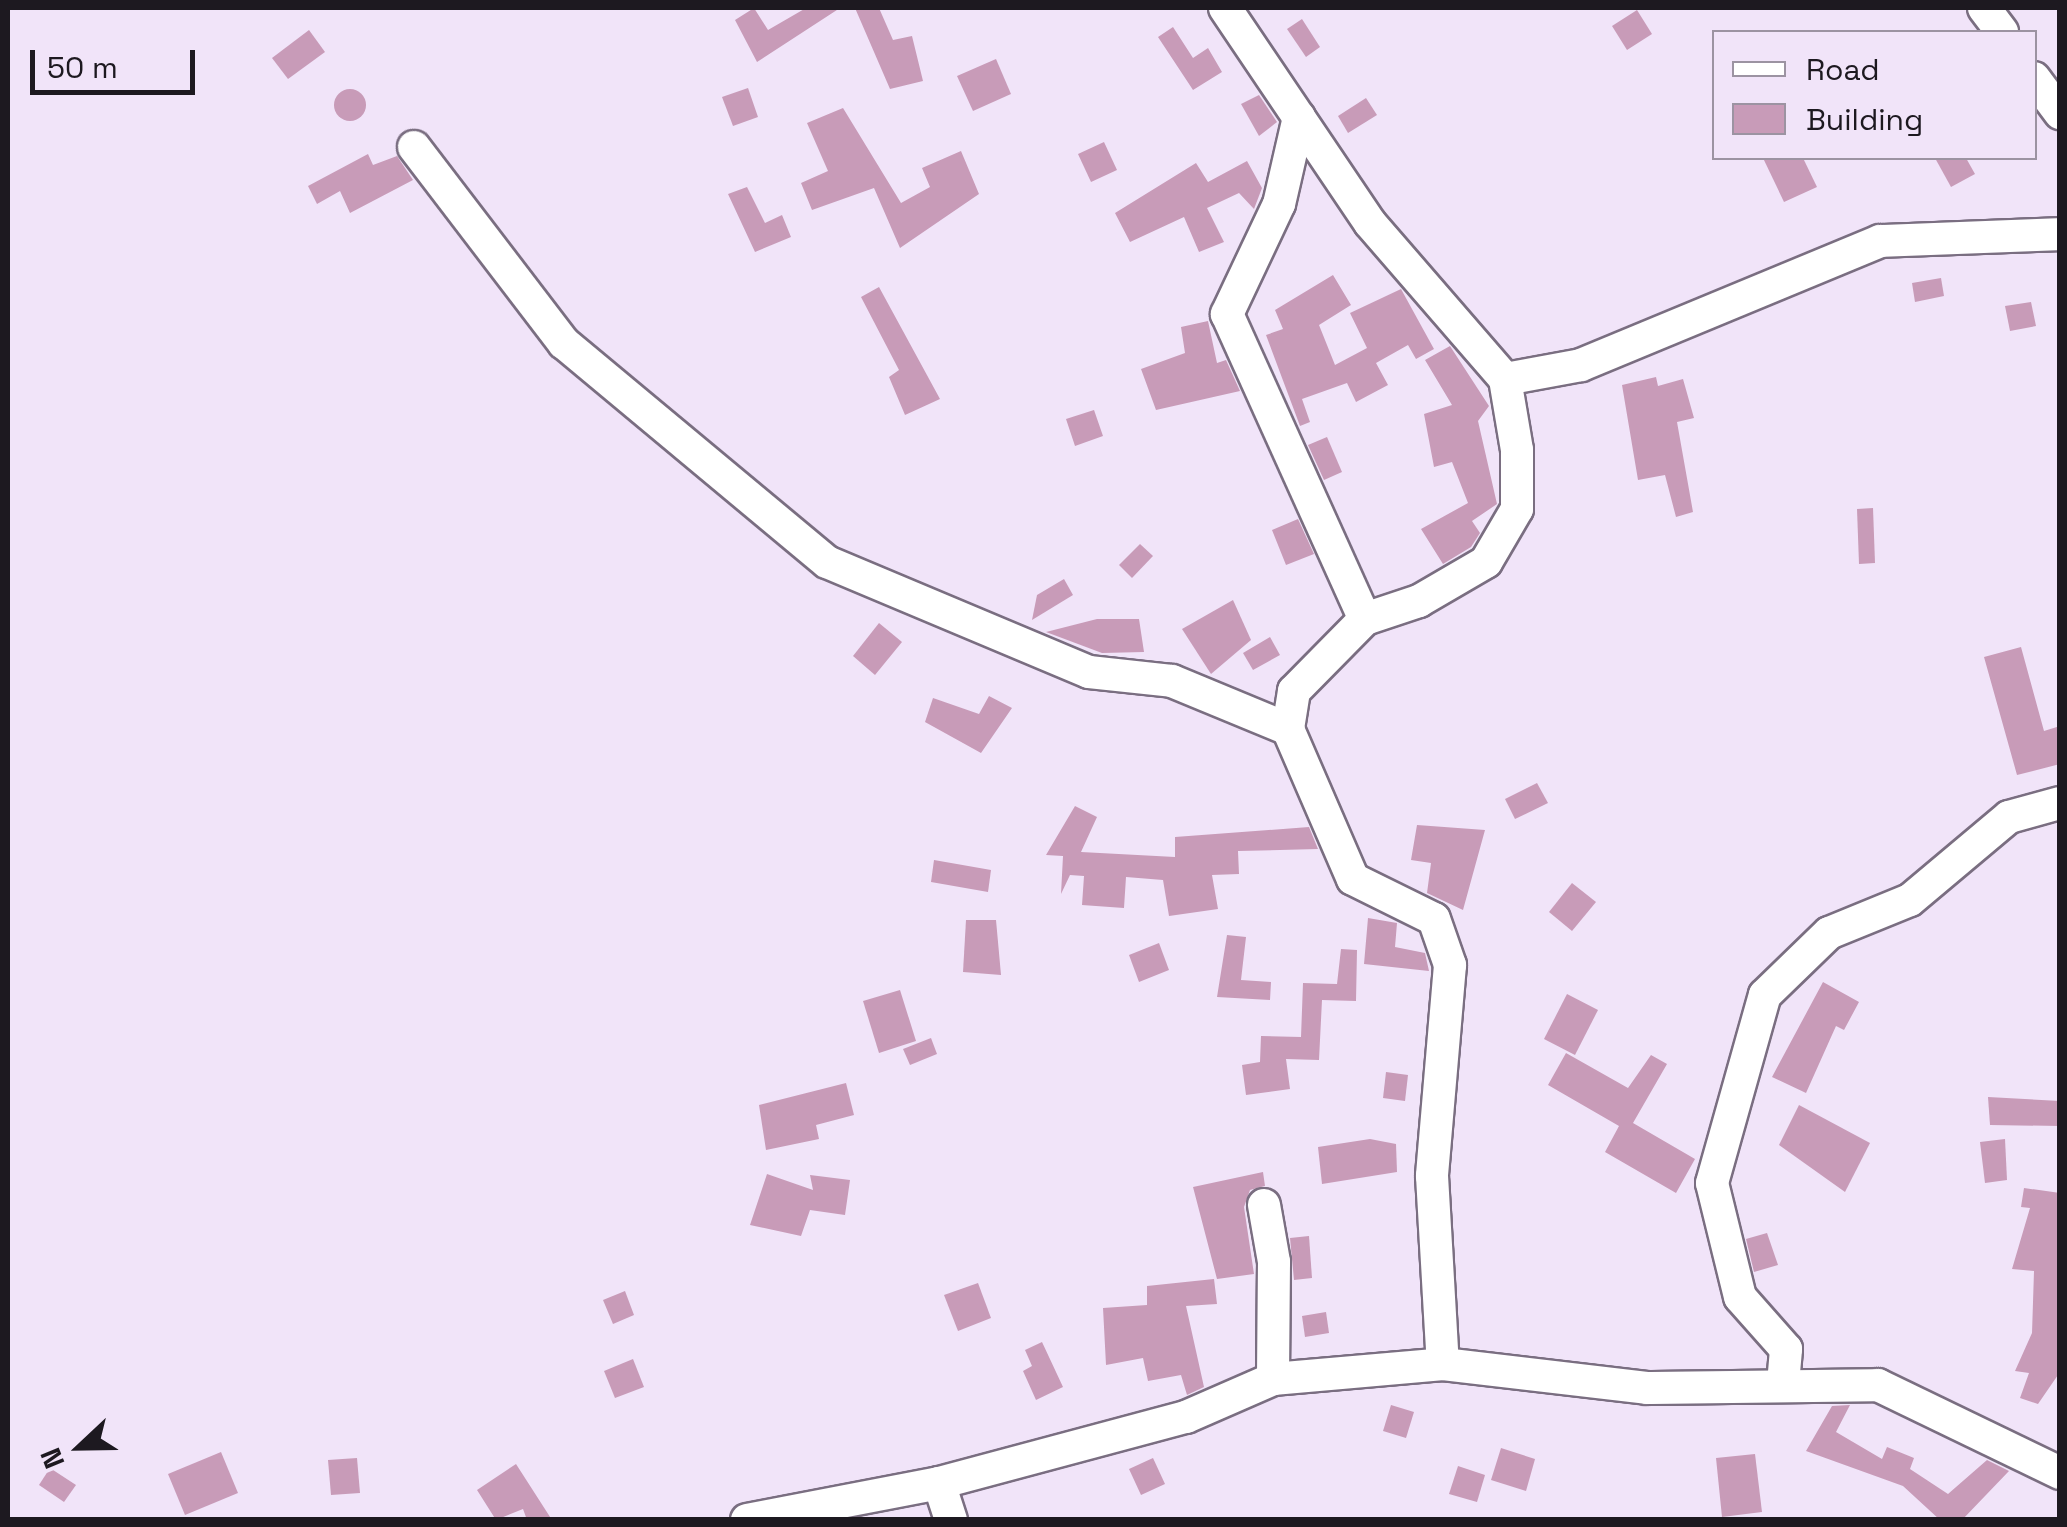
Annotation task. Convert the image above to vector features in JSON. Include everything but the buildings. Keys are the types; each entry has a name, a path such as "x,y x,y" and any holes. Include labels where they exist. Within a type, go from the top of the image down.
{"street":[{"path":"1226,8 1370,223 1505,378 1517,450 1510,522 1486,562 1419,601 1365,618 1294,691 1288,729 1353,879 1434,919 1450,965 1432,1176 1443,1364"},
{"path":"1984,8 2000,30"},
{"path":"2037,82 2060,112"},
{"path":"1299,117 1279,204 1226,314 1365,618"},
{"path":"414,147 564,343 826,562 1089,672 1172,681 1288,729"},
{"path":"1505,378 1599,358 1880,240 2060,234"},
{"path":"1783,1384 1786,1349 1740,1297 1712,1183 1765,995 1829,934 1910,900 2009,817 2060,802"},
{"path":"1264,1205 1274,1262 1272,1379"},
{"path":"747,1520 939,1483 1186,1416 1272,1379 1443,1364 1647,1388 1878,1385 2060,1472"},
{"path":"939,1483 951,1520"}]}
